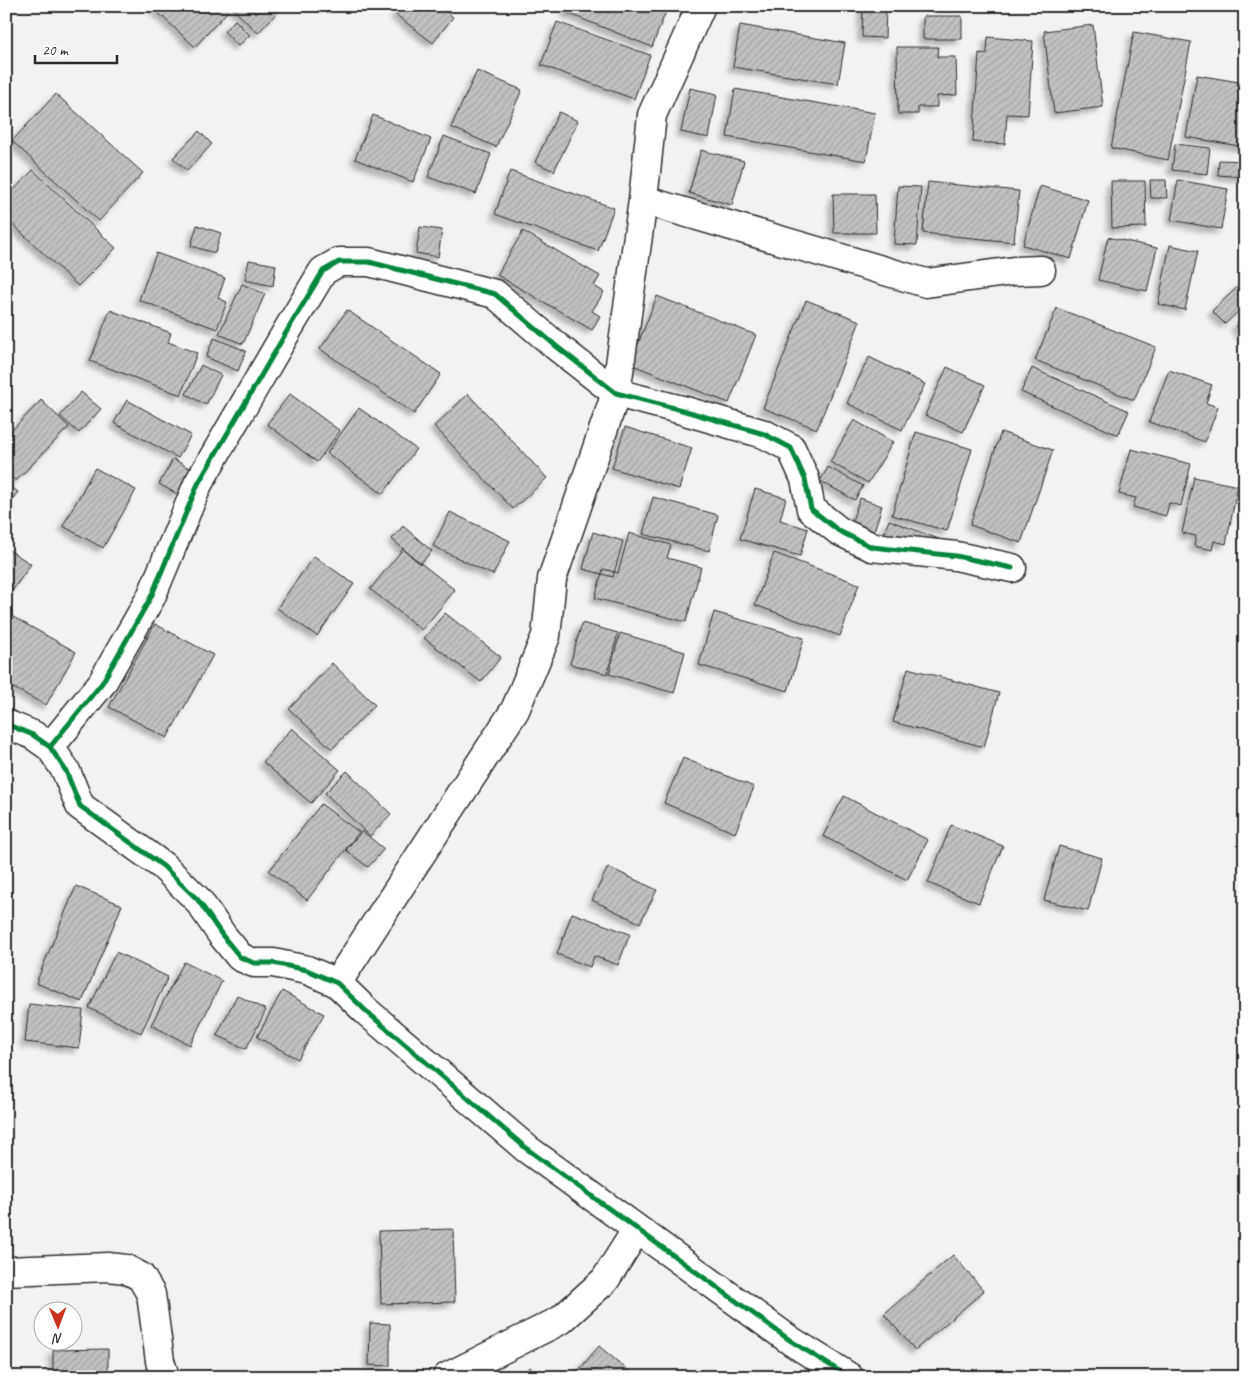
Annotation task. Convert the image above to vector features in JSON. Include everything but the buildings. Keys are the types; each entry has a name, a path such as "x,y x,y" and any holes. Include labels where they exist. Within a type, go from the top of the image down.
{"street":[{"path":"336,983 515,710 546,636 552,579 616,393 643,200 652,115 701,6"},
{"path":"643,200 926,283 1014,271 1041,270"},
{"path":"50,747 102,683 151,597 198,484 323,271 339,262 369,262 495,294 556,346 616,393 764,434 791,448 805,479 811,509 839,531 872,547 956,556 1012,568"},
{"path":"6,724 33,735 50,747 66,771 80,806 162,866 198,900 240,957 254,963 273,963 307,970 336,983 527,1149 791,1341 849,1377"},
{"path":"447,1377 561,1320 606,1280 637,1229"},
{"path":"6,1271 108,1268 126,1269 141,1277 150,1294 160,1361 165,1377"}],"cycle path":[{"path":"50,747 102,683 151,597 198,484 323,271 339,262 369,262 495,294 556,346 616,393 764,434 791,448 805,479 811,509 839,531 872,547 956,556 1012,568"},
{"path":"6,724 33,735 50,747 66,771 80,806 163,866 198,900 240,957 254,963 273,963 307,970 337,983 366,1011 527,1149 791,1341 849,1377"}]}
